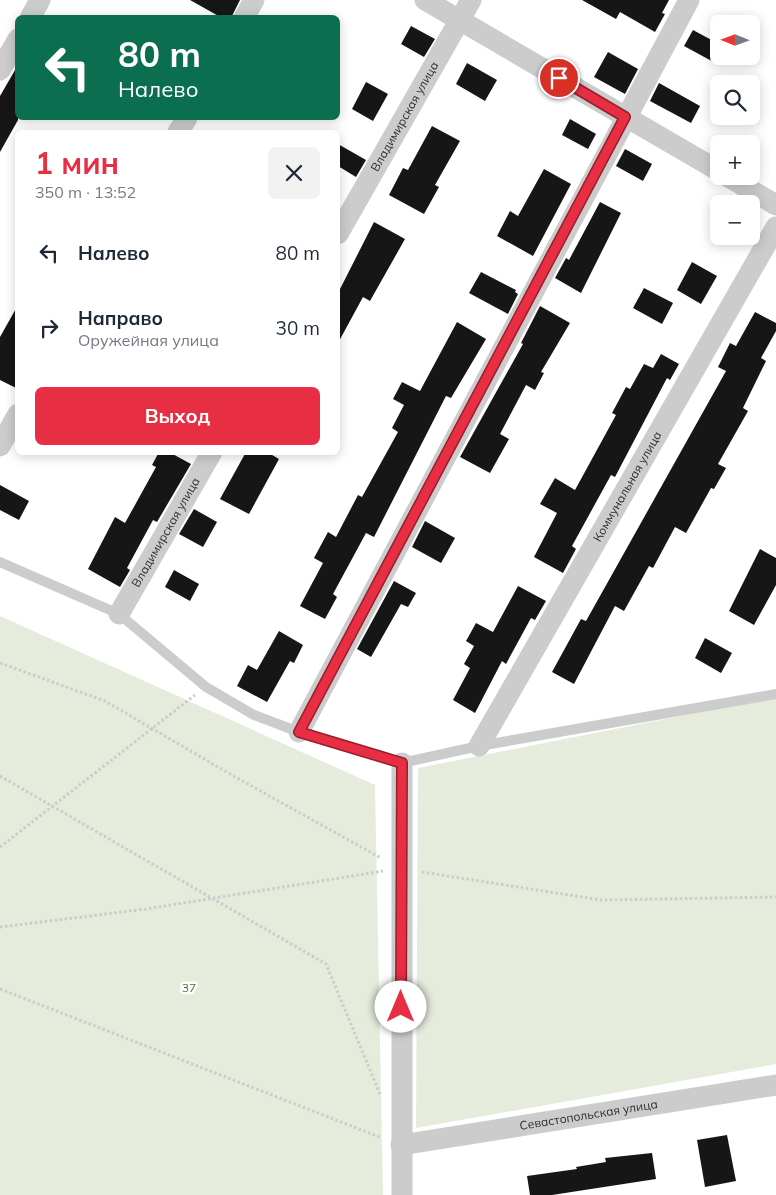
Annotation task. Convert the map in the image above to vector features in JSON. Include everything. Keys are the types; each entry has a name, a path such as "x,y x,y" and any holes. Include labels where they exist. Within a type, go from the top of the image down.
{"street":[{"path":"32,15 40,0"},
{"path":"246,15 254,0"},
{"path":"425,0 461,19 710,167"},
{"name":"Владимирская улица","path":"340,231 471,0"},
{"path":"299,732 689,0"},
{"path":"0,70 15,44"},
{"path":"742,185 776,205"},
{"name":"Коммунальная улица","path":"479,746 776,227"},
{"path":"0,446 15,419"},
{"name":"Владимирская улица","path":"119,614 210,455"},
{"path":"402,763 402,1195"},
{"name":"Севастопольская улица","path":"401,1145 776,1085"}],"lane":[{"path":"0,562 119,614 206,687 254,715 299,732 402,763 479,746 776,694"}],"path":[{"path":"0,663 105,701 401,868"},
{"path":"0,847 206,687"},
{"path":"0,776 326,964 382,1100"},
{"path":"0,927 212,899 401,868 601,900 776,897"},
{"path":"0,989 401,1145"}],"green space":[{"name":"37","path":"0,616 375,785 383,1195 0,1195"},
{"path":"776,697 776,1064 416,1128 418,768"}],"building":[{"path":"190,0 240,0 232,15 217,15"},
{"path":"582,0 669,0 662,13 665,14 655,32 620,12 616,19"},
{"path":"411,26 435,39 424,57 401,44"},
{"path":"693,30 710,39 710,60 684,46"},
{"path":"608,52 638,69 625,94 594,77"},
{"path":"467,63 497,80 485,101 456,84"},
{"path":"15,70 15,120 18,120 0,152 0,96"},
{"path":"366,82 388,94 373,121 352,109"},
{"path":"659,83 700,106 691,123 650,101"},
{"path":"570,119 596,134 588,149 562,135"},
{"path":"432,126 460,141 435,185 439,187 424,214 389,195 403,168 408,170"},
{"path":"340,145 366,160 356,177 340,167"},
{"path":"625,149 652,164 643,181 616,166"},
{"path":"544,169 571,184 533,256 497,236 510,211 518,216"},
{"path":"600,202 621,213 581,293 555,278 566,258 569,260"},
{"path":"374,222 405,239 370,301 363,297 340,339 340,289"},
{"path":"692,262 717,276 701,304 677,290"},
{"path":"481,272 516,290 515,292 518,294 508,314 469,293"},
{"path":"644,288 673,303 662,324 633,308"},
{"path":"540,306 570,323 541,372 544,373 535,390 526,385 500,434 509,439 490,473 460,457 523,344 521,343"},
{"path":"15,310 15,388 0,380 0,337"},
{"path":"755,312 776,323 776,331 761,358 766,361 743,408 748,411 718,464 726,468 714,489 711,488 686,533 675,527 653,568 649,566 624,611 615,606 574,684 552,672 581,619 586,621 726,371 718,367 730,343 736,346"},
{"path":"457,322 486,339 451,398 446,396 374,537 366,533 333,594 337,597 325,619 300,606 323,563 314,558 328,532 336,537 358,495 362,497 398,432 392,428 404,405 393,399 402,382 420,391"},
{"path":"661,354 679,364 670,380 667,378 615,477 611,475 572,546 576,549 563,573 534,557 557,513 540,504 555,478 575,490 616,415 612,413 626,387 630,389 644,364 653,368"},
{"path":"157,455 174,455 191,464 157,522 153,520 127,568 130,570 120,587 88,569 115,517 125,523 156,467 152,465"},
{"path":"244,455 272,455 279,459 249,514 220,499"},
{"path":"0,485 29,501 19,520 0,510"},
{"path":"194,509 217,522 203,547 179,534"},
{"path":"425,521 455,538 441,563 412,547"},
{"path":"760,549 776,558 776,585 754,625 729,611"},
{"path":"174,570 199,584 190,601 165,587"},
{"path":"394,581 416,593 408,607 401,604 371,657 357,649"},
{"path":"518,586 546,601 535,620 531,618 506,664 502,661 475,713 453,700 470,668 464,664 474,646 466,641 476,623 493,632"},
{"path":"279,631 303,645 294,663 290,661 267,702 237,686 248,665 257,670"},
{"path":"705,638 732,653 721,673 695,658"},
{"path":"727,1135 736,1181 705,1187 697,1140"},
{"path":"652,1153 656,1179 552,1195 530,1195 527,1176 577,1169 576,1167 606,1162 605,1158"}],"route":[{"path":"401,1007 402,763 299,732 625,117 559,78"}]}
